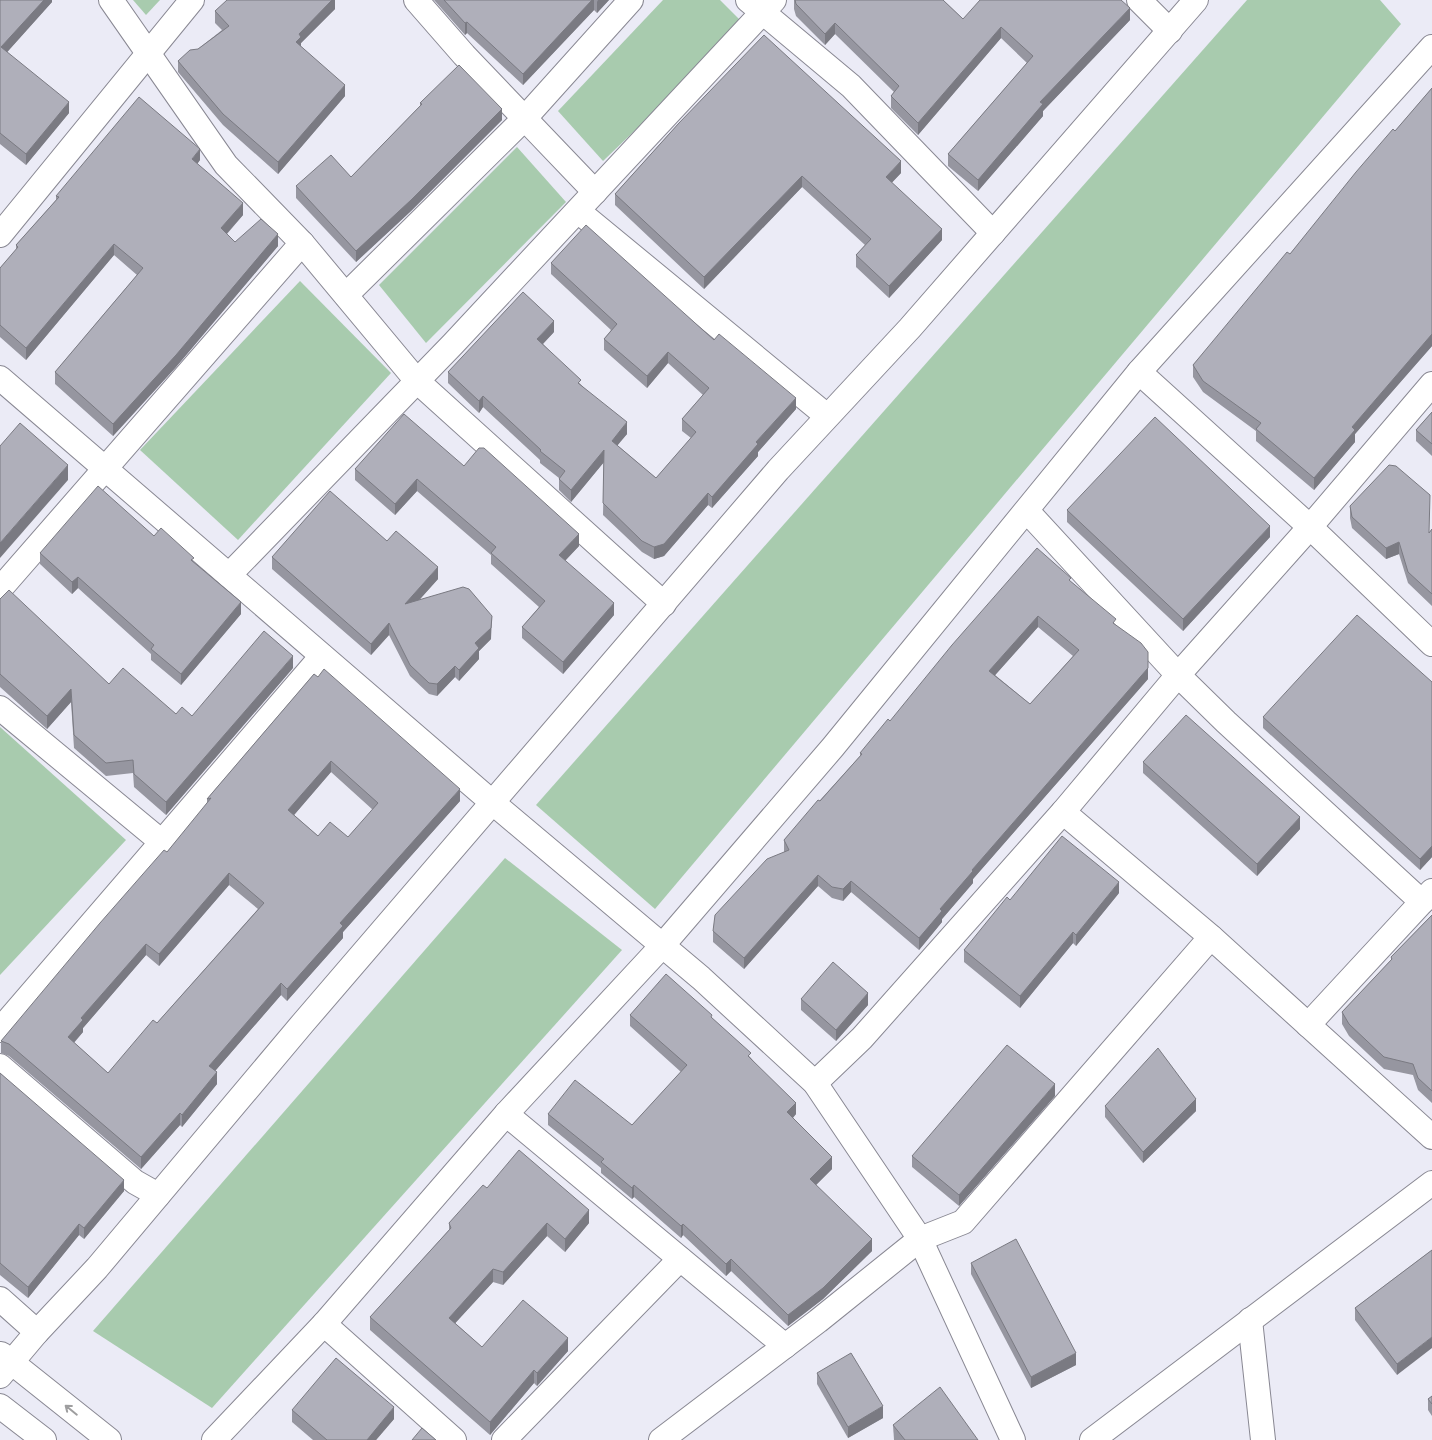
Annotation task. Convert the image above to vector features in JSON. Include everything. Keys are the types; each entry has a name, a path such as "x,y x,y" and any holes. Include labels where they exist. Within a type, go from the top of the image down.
{"street":[{"path":"111,0 150,53 226,165 302,243 417,381 664,604"},
{"path":"0,235 192,0"},
{"path":"416,0 524,119 596,192"},
{"path":"346,294 524,119 630,0"},
{"path":"1139,0 1170,31"},
{"path":"109,1440 4,1364 97,1268 778,470 910,328 1196,0"},
{"path":"228,575 417,381 596,192 761,4 851,86 993,233"},
{"path":"214,1440 324,1324 506,1114 662,946 833,747 1139,372 1432,47"},
{"path":"578,211 827,416"},
{"path":"0,588 302,243"},
{"path":"1139,372 1310,527 1432,644"},
{"path":"0,378 493,803 701,978 815,1083 920,1239 1013,1440"},
{"path":"815,1083 862,1038 1063,812 1178,675 1310,527 1432,384"},
{"path":"1026,510 1178,675 1226,722 1427,896 1308,1024"},
{"path":"0,1030 163,843 322,656"},
{"path":"0,708 163,843"},
{"path":"1063,812 1211,937 1432,1137"},
{"path":"661,1440 785,1346 920,1239 963,1222 1211,937"},
{"path":"0,1066 135,1182 158,1195"},
{"path":"506,1114 785,1346"},
{"path":"1092,1440 1432,1183"},
{"path":"504,1440 680,1258"},
{"path":"0,1299 37,1332"},
{"path":"1250,1320 1263,1440"},
{"path":"324,1324 454,1440"},
{"path":"0,1406 44,1440"}],"green space":[{"path":"133,0 160,0 146,15"},
{"path":"663,0 720,0 745,25 603,161 558,111"},
{"path":"1247,0 1380,0 1401,24 655,909 536,805"},
{"path":"517,147 566,202 426,343 379,285"},
{"path":"300,281 391,373 238,540 140,450"},
{"path":"0,727 126,840 0,975"},
{"path":"505,858 622,950 212,1408 93,1331"}],"building":[{"path":"0,0 44,0 1,47 69,102 26,154 0,133"},
{"path":"227,0 332,0 299,34 301,37 296,42 345,85 278,162 223,114 178,61 190,50 198,49 229,26 215,11"},
{"path":"444,0 592,0 523,74 467,22 465,23"},
{"path":"795,0 943,0 963,19 980,0 1121,0 1130,8 1040,102 1043,104 978,180 948,154 1033,56 1001,27 918,123 891,96 899,86 835,23 825,34 796,4"},
{"path":"764,35 901,161 886,177 942,229 889,286 856,255 871,239 802,176 704,277 615,194 679,123"},
{"path":"459,65 502,109 411,200 356,251 296,186 331,155 351,177 422,104 420,103"},
{"path":"1432,88 1432,334 1352,427 1355,430 1314,478 1256,429 1261,423 1203,381 1193,365 1287,252 1290,254 1393,129 1395,131"},
{"path":"139,97 200,149 192,159 243,203 221,228 235,242 261,219 278,234 176,355 113,424 55,372 143,268 114,244 26,348 0,325 0,268 18,247 16,245 59,197 56,196"},
{"path":"586,225 714,340 719,334 796,398 756,442 758,444 712,497 708,493 664,544 654,547 642,541 603,503 604,450 571,490 559,479 565,471 540,451 483,396 479,401 448,372 523,292 554,321 537,339 581,380 578,383 627,422 612,441 656,478 696,432 682,419 709,388 668,352 647,376 604,339 617,324 551,263"},
{"path":"1432,412 1432,444 1416,430"},
{"path":"404,414 464,466 479,448 484,448 579,534 559,555 614,603 563,662 522,627 545,601 491,553 496,547 417,479 395,504 355,469"},
{"path":"1155,417 1270,526 1183,619 1067,510"},
{"path":"20,423 68,465 0,543 0,446"},
{"path":"1389,465 1396,466 1430,495 1429,533 1432,529 1432,594 1408,572 1399,542 1386,548 1352,517 1350,506"},
{"path":"98,486 154,536 161,528 194,558 191,560 241,602 181,674 151,649 154,645 78,577 72,582 40,553"},
{"path":"330,491 387,541 396,531 438,567 405,604 463,587 469,589 492,616 491,628 475,643 479,648 459,670 455,666 437,684 429,683 410,665 389,623 371,644 272,557"},
{"path":"1037,548 1071,578 1069,580 1116,619 1113,623 1141,643 1148,652 1148,668 972,870 940,909 942,911 919,938 851,881 843,889 832,887 818,875 744,958 713,931 715,915 767,859 789,850 784,840 818,800 820,801 862,754 860,753 888,719 890,721 952,645","holes":["1038,616 1079,650 1030,704 989,671"]},
{"path":"9,590 109,684 123,668 176,714 182,707 192,716 264,631 293,656 166,802 134,774 133,760 106,763 74,735 71,689 47,716 0,674 0,599"},
{"path":"1357,615 1432,682 1432,846 1420,859 1263,717"},
{"path":"324,669 460,789 340,923 343,926 287,989 281,983 209,1066 217,1072 182,1115 180,1113 141,1157 9,1044 1,1041 164,850 167,852 211,798 207,799 314,674 318,677","holes":["331,761 378,803 348,837 330,822 318,836 288,810","229,873 264,903 157,1023 153,1020 108,1073 68,1037 83,1020 81,1018 146,944 159,954"]},
{"path":"1186,715 1300,817 1257,864 1143,762"},
{"path":"1062,836 1119,882 1076,935 1073,932 1020,996 964,950 1007,897 1010,900"},
{"path":"1432,915 1432,1091 1418,1078 1413,1064 1384,1057 1349,1024 1342,1012"},
{"path":"833,962 868,993 836,1030 801,999"},
{"path":"666,974 751,1053 748,1056 796,1103 787,1112 832,1157 810,1179 872,1239 823,1288 788,1315 731,1259 726,1264 683,1224 681,1226 634,1185 632,1188 601,1162 604,1159 548,1114 575,1080 632,1125 687,1065 630,1015"},
{"path":"1007,1045 1055,1084 959,1195 912,1156"},
{"path":"1158,1048 1196,1099 1143,1152 1105,1106"},
{"path":"0,1073 124,1180 84,1228 79,1224 28,1287 0,1263"},
{"path":"519,1150 589,1210 565,1239 547,1223 503,1272 493,1269 449,1318 482,1347 523,1300 568,1338 537,1373 534,1370 490,1422 370,1317 451,1228 449,1223 483,1185 487,1188"},
{"path":"1016,1239 1076,1353 1031,1377 971,1263"},
{"path":"1432,1250 1432,1337 1397,1364 1355,1308"},
{"path":"851,1353 883,1406 848,1427 817,1373"},
{"path":"336,1358 394,1407 367,1440 327,1440 292,1410"},
{"path":"940,1387 978,1440 905,1440 893,1425"},
{"path":"1432,1396 1432,1404 1428,1399"},
{"path":"422,1428 436,1440 412,1440"}]}
